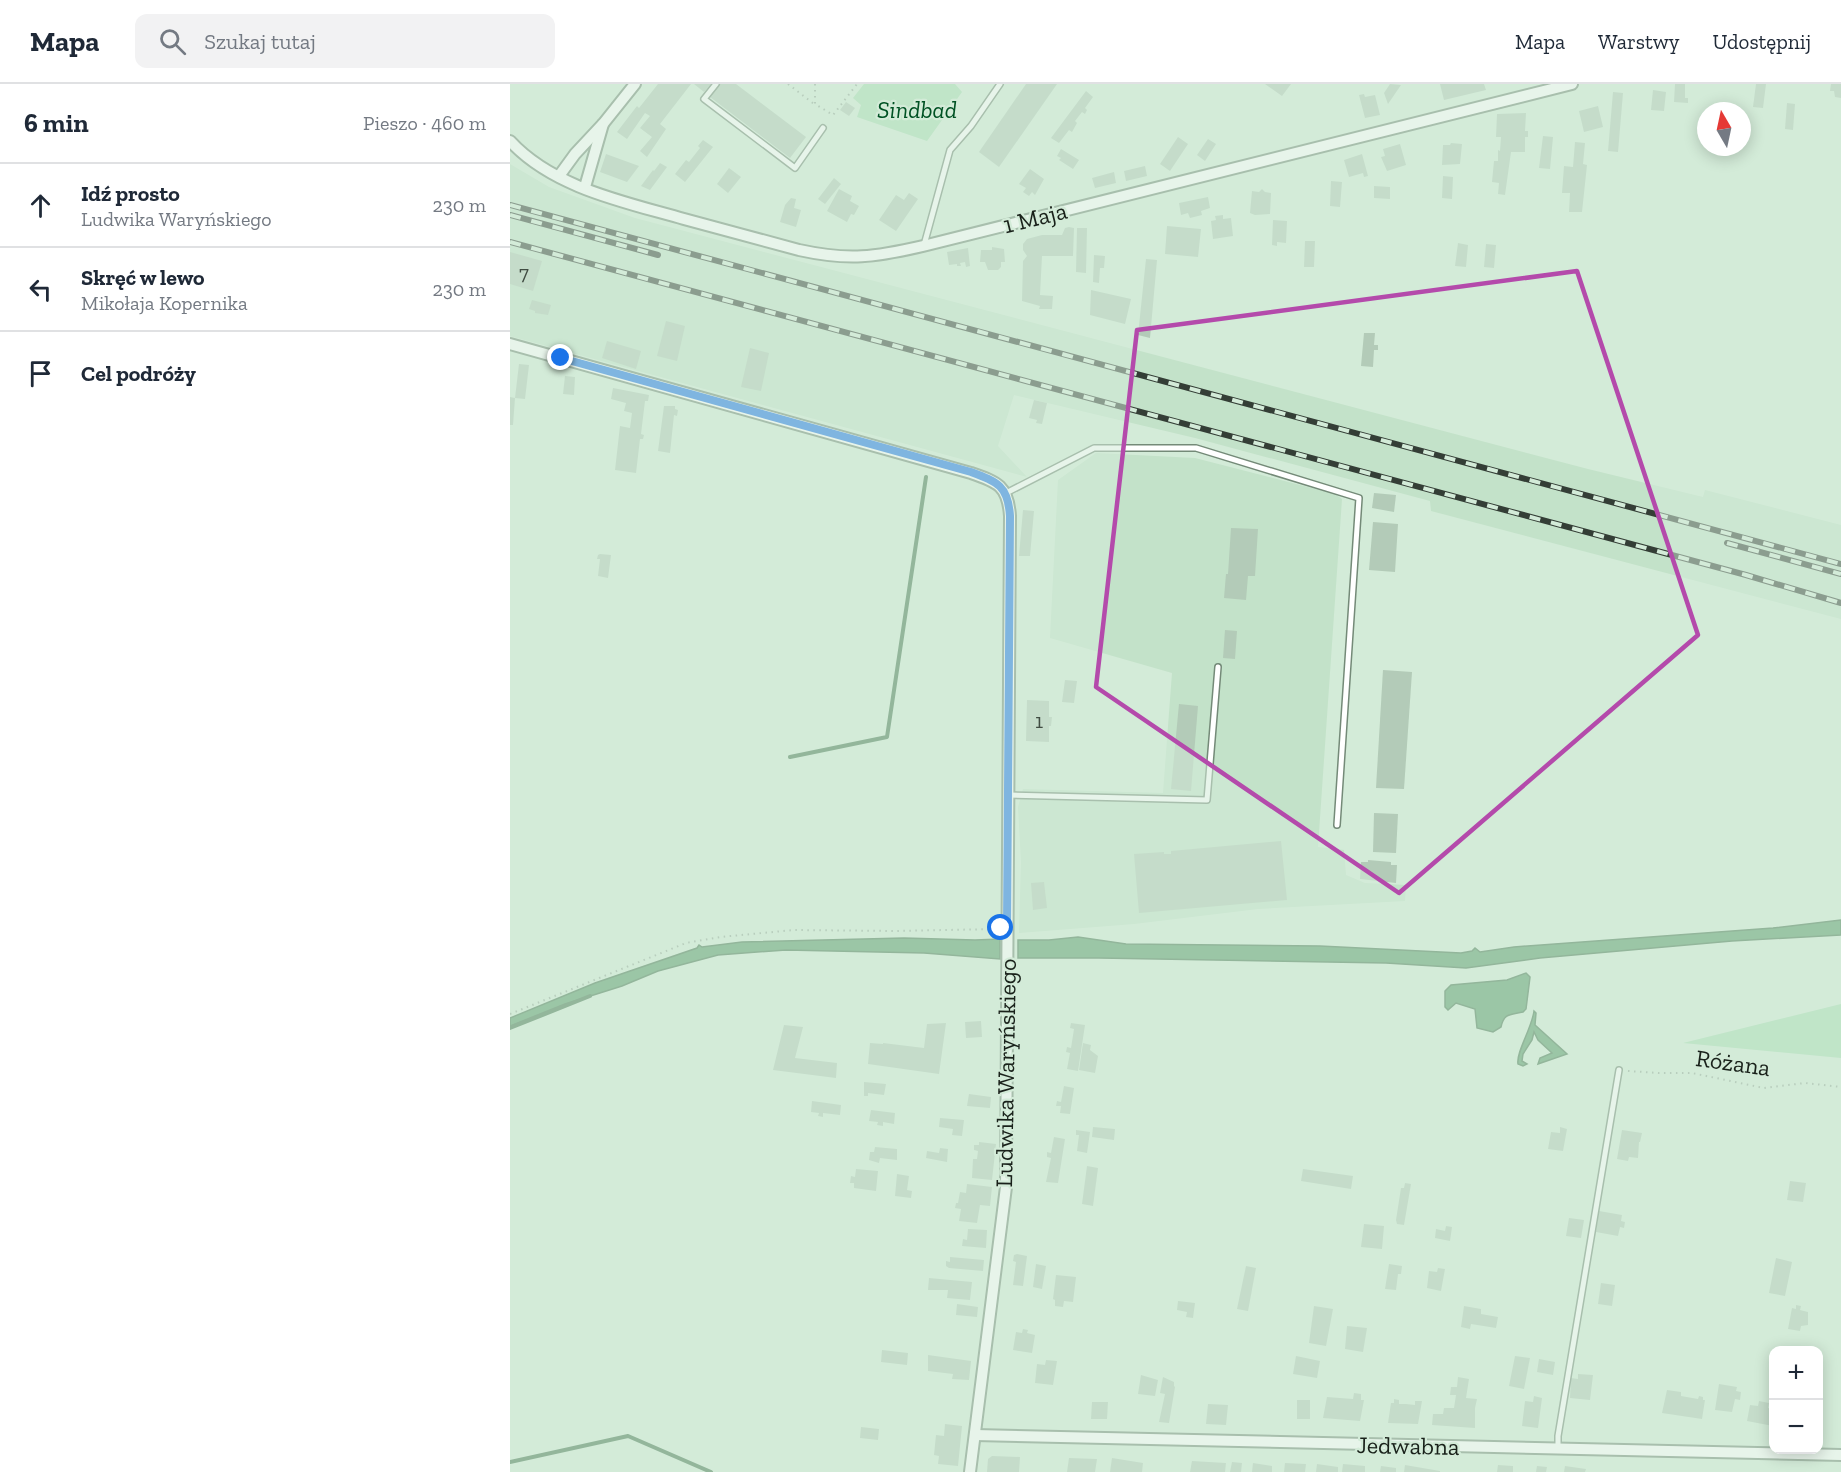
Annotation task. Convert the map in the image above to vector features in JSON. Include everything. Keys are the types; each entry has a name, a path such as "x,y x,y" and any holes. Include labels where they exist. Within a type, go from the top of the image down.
{"street":[{"path":"559,176 574,154 603,124 635,84"},
{"name":"1 Maja","path":"510,141 528,158 559,176 630,204 827,257 859,258 924,246 1572,84"},
{"path":"585,188 603,124"},
{"path":"510,344 971,472 990,479 1001,486 1006,493"},
{"name":"Ludwika Waryńskiego","path":"970,1472 1006,1187 1010,516 1006,493"},
{"name":"Jedwabna","path":"975,1435 1841,1455"}],"lane":[{"path":"716,84 704,99 795,168 823,128"},
{"path":"924,246 950,150 971,126 1000,84"},
{"path":"1006,493 1094,448 1196,447 1359,498 1337,825"},
{"path":"1008,795 1207,801 1218,667"},
{"path":"1558,1449 1558,1436 1619,1071"}],"path":[{"path":"788,84 833,115 857,84"},
{"path":"815,84 815,104"},
{"path":"510,1014 686,944 720,937 794,930 896,931 1007,928"},
{"name":"Różana","path":"1619,1071 1659,1074 1692,1072 1764,1088 1805,1083 1841,1087"}],"highlighted area":[{"path":"1577,271 1698,635 1399,893 1096,687 1137,330"}],"shaded area":[{"path":"510,164 549,187 635,218 1588,469 1703,497 1705,490 1841,525 1841,619 1431,511 1430,501 1195,438 1014,395 998,446 1027,477 510,336"},
{"path":"1096,453 1195,458 1335,494 1342,499 1318,847 1344,850 1346,875 1365,883 1406,885 1405,901 1258,909 1134,924 1019,933 1021,862 1018,807 1023,789 1163,793 1172,673 1050,638 1058,480"},
{"path":"1841,920 1841,935 1732,941 1540,958 1466,968 1386,963 1018,958 1018,940 1078,937 1126,944 1320,946 1461,953 1472,951 1475,948 1480,952 1514,947 1773,928"},
{"path":"904,938 1000,939 1000,959 924,953 786,950 718,955 658,971 510,1026 510,1018 595,983 697,948 699,945 702,947 742,942"},
{"path":"1526,973 1530,977 1526,1009 1506,1017 1501,1027 1493,1032 1477,1028 1475,1009 1456,1003 1448,1010 1445,1007 1445,991 1451,985 1507,980"},
{"path":"1534,1011 1536,1013 1535,1025 1567,1054 1538,1064 1540,1058 1552,1053 1538,1040 1534,1032 1523,1054 1522,1061 1527,1064 1523,1066 1518,1064 1518,1059"}],"green space":[{"name":"Sindbad","path":"864,84 955,84 962,92 927,141 857,117 861,105 853,98"},
{"path":"1841,1004 1841,1058 1683,1043"}],"building":[{"path":"658,84 691,84 660,124 666,129 647,157 640,151 652,137 640,128 650,116 645,113 627,139 617,132"},
{"path":"694,84 711,84 704,92"},
{"path":"719,84 736,84 806,137 790,158 710,97"},
{"path":"1026,84 1057,84 999,167 979,152"},
{"path":"1265,84 1291,84 1282,96"},
{"path":"1390,84 1401,85 1388,104 1384,93"},
{"path":"1440,84 1484,84 1486,90 1444,100"},
{"path":"1675,84 1685,84 1685,98 1688,98 1688,103 1674,102"},
{"path":"1756,84 1766,84 1763,108 1753,107"},
{"path":"1831,84 1841,84 1841,98 1835,97 1834,91 1830,91"},
{"path":"1653,90 1666,92 1664,111 1651,110"},
{"path":"1086,91 1093,97 1085,108 1087,110 1085,114 1082,112 1075,121 1077,123 1072,132 1069,130 1059,143 1051,138"},
{"path":"1613,92 1623,93 1618,152 1608,151"},
{"path":"1364,94 1365,97 1375,95 1380,115 1365,118 1359,95"},
{"path":"846,102 855,108 849,116 840,110"},
{"path":"1787,103 1795,104 1793,130 1785,129"},
{"path":"1598,106 1603,127 1584,132 1579,111"},
{"path":"1526,113 1525,131 1528,131 1528,137 1525,137 1525,152 1511,152 1505,195 1498,194 1499,183 1492,182 1494,161 1498,161 1498,150 1500,151 1501,137 1496,137 1497,114"},
{"path":"1543,136 1553,137 1550,169 1539,168"},
{"path":"1178,137 1188,144 1170,171 1160,164"},
{"path":"1208,139 1216,144 1205,161 1197,155"},
{"path":"703,140 713,147 685,182 675,174 686,160 689,162"},
{"path":"1575,142 1585,143 1583,164 1587,165 1582,212 1569,212 1570,193 1562,193 1564,166 1573,167"},
{"path":"1400,144 1406,165 1387,171 1381,157 1385,156 1383,149"},
{"path":"1462,144 1460,164 1442,165 1443,145"},
{"path":"1061,149 1079,160 1073,169 1059,160 1061,158 1057,156"},
{"path":"606,154 639,166 627,182 600,172"},
{"path":"1362,154 1368,176 1364,177 1363,173 1349,177 1344,160"},
{"path":"660,163 667,167 650,190 641,186 653,170"},
{"path":"1145,166 1147,176 1126,181 1124,171"},
{"path":"729,168 741,177 728,193 717,184"},
{"path":"1030,169 1044,179 1035,195 1032,192 1029,196 1023,192 1026,188 1019,184"},
{"path":"1114,172 1116,183 1095,188 1092,178"},
{"path":"1443,176 1453,177 1452,199 1442,198"},
{"path":"834,178 841,184 825,204 818,199"},
{"path":"1331,181 1342,182 1340,207 1330,206"},
{"path":"1374,186 1390,187 1390,199 1374,198"},
{"path":"839,189 852,196 850,201 859,206 847,222 827,211"},
{"path":"1262,189 1271,193 1270,214 1255,215 1250,213 1252,191 1259,192"},
{"path":"909,193 918,199 896,231 879,220 896,195 904,200"},
{"path":"1208,197 1210,208 1201,211 1202,215 1190,218 1188,213 1181,215 1179,203"},
{"path":"791,198 796,199 794,208 801,210 796,227 780,222 785,205"},
{"path":"1223,215 1223,219 1231,218 1233,236 1213,239 1211,221 1216,220 1215,216"},
{"path":"1273,220 1287,221 1286,243 1277,242 1277,246 1272,245"},
{"path":"1167,226 1201,229 1198,257 1165,254"},
{"path":"1065,228 1074,228 1073,256 1042,256 1040,295 1053,296 1052,309 1039,309 1040,306 1022,301 1023,261 1027,256 1023,250 1023,244 1027,239 1042,235 1062,235"},
{"path":"1077,228 1087,228 1086,273 1076,272"},
{"path":"1305,241 1315,241 1314,267 1304,267"},
{"path":"1458,243 1468,245 1466,267 1455,266"},
{"path":"1486,244 1496,245 1494,268 1484,267"},
{"path":"992,247 1004,249 1005,262 1001,262 998,270 988,270 985,262 980,262 981,250 992,250"},
{"path":"968,248 970,266 966,267 965,262 960,263 961,266 949,265 947,252"},
{"path":"510,252 542,261 533,291 510,284"},
{"path":"1094,255 1105,256 1104,268 1100,268 1099,283 1093,282"},
{"path":"1146,259 1157,260 1150,338 1138,335"},
{"path":"1091,290 1131,299 1125,324 1090,315"},
{"path":"532,300 551,305 548,315 535,313 529,309"},
{"path":"666,321 685,326 677,361 657,356"},
{"path":"1364,333 1375,333 1374,345 1378,345 1378,350 1374,350 1373,367 1361,366"},
{"path":"607,341 641,351 636,369 602,358"},
{"path":"750,348 769,353 761,391 741,387"},
{"path":"519,364 529,365 525,399 515,398"},
{"path":"565,376 575,377 574,395 563,394"},
{"path":"613,388 649,395 648,401 645,401 641,434 644,435 643,439 640,439 636,473 615,470 620,426 630,428 632,413 624,411 626,403 611,399"},
{"path":"510,397 515,398 513,425 510,425"},
{"path":"1034,400 1047,403 1042,424 1029,418"},
{"path":"664,406 675,406 678,410 677,416 674,415 670,453 658,451"},
{"path":"1374,493 1396,495 1394,512 1372,508"},
{"path":"1023,510 1034,511 1030,556 1019,556"},
{"path":"1373,522 1398,524 1395,572 1369,570"},
{"path":"1231,528 1258,529 1255,576 1248,576 1246,600 1224,598"},
{"path":"600,554 611,555 608,578 598,576 600,559 597,559"},
{"path":"1225,630 1237,631 1235,659 1223,658"},
{"path":"1383,670 1412,672 1404,789 1376,788"},
{"path":"1065,680 1077,681 1074,703 1062,702"},
{"path":"1027,700 1049,701 1049,717 1052,717 1051,726 1049,726 1049,742 1026,741"},
{"path":"1179,704 1198,706 1191,791 1171,789"},
{"path":"1374,813 1398,814 1396,853 1373,852"},
{"path":"1281,841 1287,900 1139,913 1134,854 1164,852 1164,854 1171,854 1171,851"},
{"path":"1368,860 1391,862 1391,865 1397,865 1396,883 1360,879 1361,862 1368,862"},
{"path":"1044,882 1047,908 1033,910 1031,883"},
{"path":"981,1021 982,1037 966,1038 965,1022"},
{"path":"946,1023 939,1074 868,1064 870,1043 924,1048 927,1024"},
{"path":"1071,1023 1085,1025 1078,1071 1067,1069 1070,1053 1066,1052 1067,1047 1071,1048 1074,1029 1070,1028"},
{"path":"784,1025 803,1027 795,1058 837,1063 836,1078 773,1070"},
{"path":"1083,1043 1091,1045 1090,1050 1098,1056 1095,1073 1079,1070"},
{"path":"864,1082 886,1084 884,1095 868,1093 868,1096 864,1096"},
{"path":"1064,1086 1074,1088 1070,1114 1060,1113 1061,1106 1056,1106 1057,1101 1061,1102"},
{"path":"969,1094 991,1097 990,1108 967,1106"},
{"path":"812,1101 841,1105 840,1115 823,1113 823,1117 818,1116 819,1113 811,1112"},
{"path":"871,1110 895,1113 894,1124 883,1122 883,1126 877,1125 878,1122 869,1121"},
{"path":"940,1118 964,1120 962,1136 952,1135 953,1129 939,1127"},
{"path":"1093,1127 1115,1129 1114,1140 1092,1137"},
{"path":"1560,1127 1567,1129 1563,1151 1548,1149 1551,1132 1560,1133"},
{"path":"1076,1130 1090,1132 1087,1153 1077,1151 1079,1135 1076,1135"},
{"path":"1622,1130 1642,1133 1638,1158 1629,1157 1628,1161 1617,1159"},
{"path":"1054,1137 1065,1139 1058,1183 1046,1182 1051,1158 1047,1157 1047,1152 1051,1153"},
{"path":"979,1142 996,1144 992,1180 972,1178 973,1159 977,1159 978,1151 974,1150 974,1145 979,1145"},
{"path":"875,1147 897,1149 897,1160 880,1158 879,1163 869,1160 870,1152 874,1152"},
{"path":"940,1148 948,1149 947,1162 926,1158 927,1151 939,1153"},
{"path":"1087,1166 1098,1168 1093,1206 1082,1204"},
{"path":"856,1169 878,1171 876,1191 854,1188 854,1183 850,1183 851,1176 855,1177"},
{"path":"1303,1169 1353,1176 1351,1189 1301,1181"},
{"path":"897,1174 909,1176 907,1190 912,1191 911,1198 895,1196"},
{"path":"1790,1181 1806,1183 1803,1202 1787,1200"},
{"path":"1405,1183 1411,1184 1404,1225 1397,1224 1396,1220 1401,1188 1404,1188"},
{"path":"967,1184 992,1187 990,1206 980,1205 977,1223 959,1221 961,1209 955,1208 960,1192 966,1193"},
{"path":"1599,1211 1622,1215 1621,1221 1625,1222 1624,1228 1620,1227 1618,1236 1596,1232"},
{"path":"1569,1218 1584,1220 1581,1238 1566,1236"},
{"path":"1364,1224 1384,1226 1382,1249 1361,1247"},
{"path":"1446,1226 1452,1227 1450,1241 1435,1238 1436,1229 1445,1231"},
{"path":"968,1229 987,1230 986,1248 962,1246 963,1239 967,1240"},
{"path":"1014,1255 1027,1256 1023,1286 1013,1285 1016,1262 1013,1261"},
{"path":"950,1257 984,1260 983,1271 949,1268 946,1266 946,1261 950,1262"},
{"path":"1776,1258 1792,1262 1785,1296 1769,1293"},
{"path":"1036,1264 1046,1266 1042,1289 1033,1287"},
{"path":"1389,1264 1402,1266 1401,1274 1398,1274 1396,1290 1385,1289"},
{"path":"1246,1266 1256,1268 1248,1311 1237,1309"},
{"path":"1438,1268 1445,1269 1441,1291 1427,1288 1429,1271 1437,1272"},
{"path":"1056,1275 1076,1277 1073,1302 1064,1301 1063,1307 1055,1306 1053,1299"},
{"path":"929,1278 972,1282 970,1300 947,1298 948,1290 928,1290"},
{"path":"1601,1283 1615,1285 1612,1306 1598,1304"},
{"path":"1178,1301 1195,1303 1193,1318 1186,1317 1187,1312 1177,1310"},
{"path":"957,1304 978,1307 977,1317 956,1315"},
{"path":"1796,1305 1801,1306 1800,1310 1808,1312 1808,1325 1801,1326 1800,1331 1788,1329 1792,1308 1796,1309"},
{"path":"1314,1306 1333,1309 1326,1346 1309,1343"},
{"path":"1464,1306 1481,1309 1481,1314 1498,1317 1496,1328 1471,1324 1470,1329 1461,1327"},
{"path":"1347,1326 1367,1328 1363,1352 1345,1349"},
{"path":"1023,1329 1035,1335 1032,1353 1013,1350 1016,1332 1022,1333"},
{"path":"882,1350 908,1353 907,1365 881,1362"},
{"path":"928,1355 971,1361 969,1380 952,1379 953,1374 928,1371"},
{"path":"1296,1356 1320,1361 1317,1378 1293,1374"},
{"path":"1515,1356 1530,1358 1524,1389 1509,1386"},
{"path":"1539,1359 1555,1362 1553,1375 1537,1372"},
{"path":"1046,1360 1057,1361 1053,1385 1035,1383 1037,1364 1045,1365"},
{"path":"1578,1374 1593,1375 1590,1400 1570,1398 1571,1378 1578,1379"},
{"path":"1141,1375 1158,1380 1155,1396 1138,1394"},
{"path":"1163,1377 1174,1382 1175,1387 1169,1423 1159,1422 1165,1394 1160,1393"},
{"path":"1458,1377 1469,1379 1466,1398 1477,1399 1475,1428 1432,1425 1433,1414 1443,1414 1444,1408 1454,1408 1456,1395 1450,1395 1451,1387 1457,1387"},
{"path":"1719,1384 1737,1387 1736,1391 1741,1392 1740,1400 1735,1399 1732,1412 1715,1410"},
{"path":"1667,1390 1681,1392 1681,1396 1698,1399 1699,1396 1703,1397 1705,1400 1702,1419 1662,1413"},
{"path":"1354,1393 1361,1394 1361,1400 1364,1400 1360,1421 1323,1418 1327,1397 1353,1399"},
{"path":"1534,1396 1542,1398 1538,1428 1522,1426 1525,1401 1533,1402"},
{"path":"1394,1399 1399,1400 1399,1404 1415,1405 1415,1401 1422,1401 1418,1424 1388,1423 1391,1403 1394,1403"},
{"path":"1297,1400 1310,1400 1310,1419 1297,1419"},
{"path":"1759,1401 1769,1403 1769,1425 1747,1421 1750,1405 1758,1406"},
{"path":"1092,1402 1108,1402 1107,1419 1091,1419"},
{"path":"1208,1404 1228,1405 1226,1425 1206,1424"},
{"path":"945,1424 962,1426 958,1466 938,1464 939,1456 934,1455 936,1435 944,1436"},
{"path":"861,1427 879,1429 878,1440 860,1438"},
{"path":"992,1456 1020,1457 1019,1472 987,1472 988,1459"},
{"path":"1069,1458 1097,1459 1095,1472 1067,1472"},
{"path":"1112,1458 1143,1463 1142,1472 1110,1472"},
{"path":"1192,1461 1226,1463 1225,1472 1190,1472"},
{"path":"1232,1462 1242,1463 1241,1472 1230,1472"},
{"path":"1253,1463 1272,1466 1272,1472 1252,1472"},
{"path":"1285,1463 1306,1464 1305,1472 1284,1472"},
{"path":"1317,1464 1338,1467 1338,1472 1316,1472"},
{"path":"1343,1464 1365,1466 1365,1472 1342,1472"},
{"path":"1405,1465 1440,1471 1440,1472 1404,1472"},
{"path":"1498,1465 1513,1466 1513,1472 1497,1472"},
{"path":"1381,1466 1396,1468 1396,1472 1380,1472"},
{"path":"1537,1466 1547,1467 1546,1472 1536,1472"},
{"path":"1565,1466 1586,1469 1585,1472 1564,1472"}],"waterway":[{"path":"790,757 887,737 926,477"},
{"path":"510,1028 590,996"},
{"path":"510,1462 628,1436 711,1472"}],"railway":[{"path":"510,205 1841,564"},
{"path":"510,215 658,255"},
{"path":"510,242 1746,575 1841,603"},
{"path":"1727,543 1841,574"}],"route":[{"path":"561,358 971,472 1001,486 1006,493 1010,516 1007,928 1001,928"}]}
